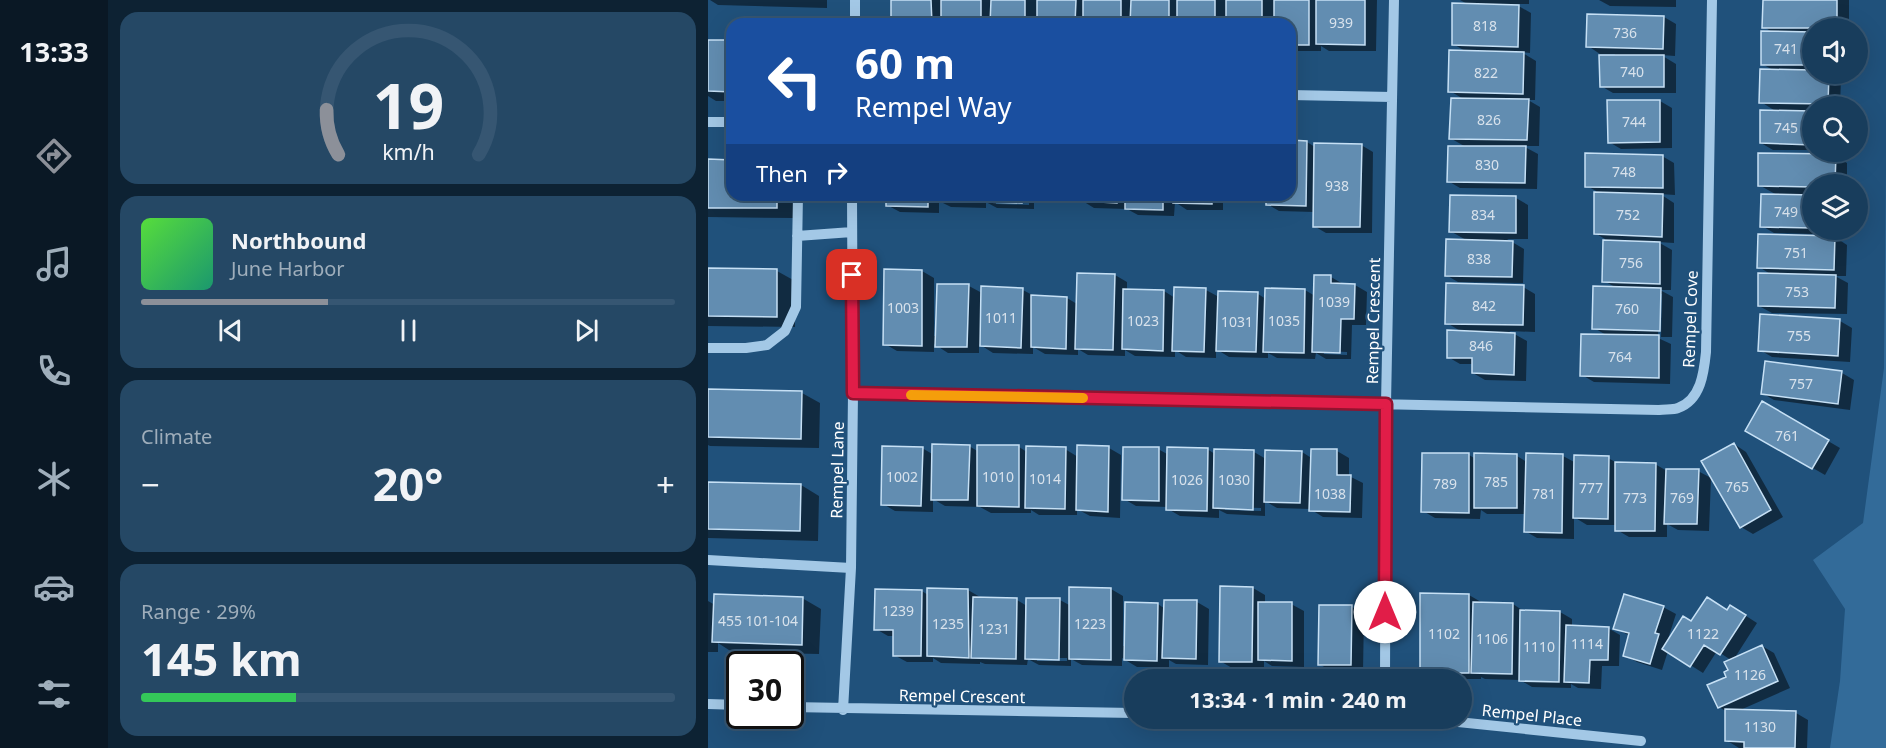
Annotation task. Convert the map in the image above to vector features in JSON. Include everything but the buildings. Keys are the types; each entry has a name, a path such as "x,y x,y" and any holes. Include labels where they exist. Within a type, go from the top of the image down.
{"street":[{"path":"855,0 855,18"},
{"name":"Rempel Crescent","path":"1385,669 1386,404 1394,0"},
{"name":"Rempel Cove","path":"853,393 1659,410 1678,408 1695,396 1704,375 1706,352 1712,0"},
{"path":"1296,95 1392,97"},
{"path":"708,122 726,122"},
{"path":"708,348 746,348 767,345 785,331 796,307 798,201"},
{"name":"Rempel Lane","path":"843,710 851,568 852,201"},
{"path":"797,236 852,232"},
{"path":"708,560 851,568"},
{"path":"708,704 726,705"},
{"name":"Rempel Crescent","path":"804,708 1124,713"},
{"name":"Rempel Place","path":"1472,723 1641,741"}],"shaded area":[{"path":"1886,169 1886,748 1830,748 1840,681 1845,609 1813,560 1863,523 1884,368"}],"slow traffic":[{"path":"911,395 1083,398"}],"route":[{"path":"852,275 853,393 1386,404 1385,612"}]}
